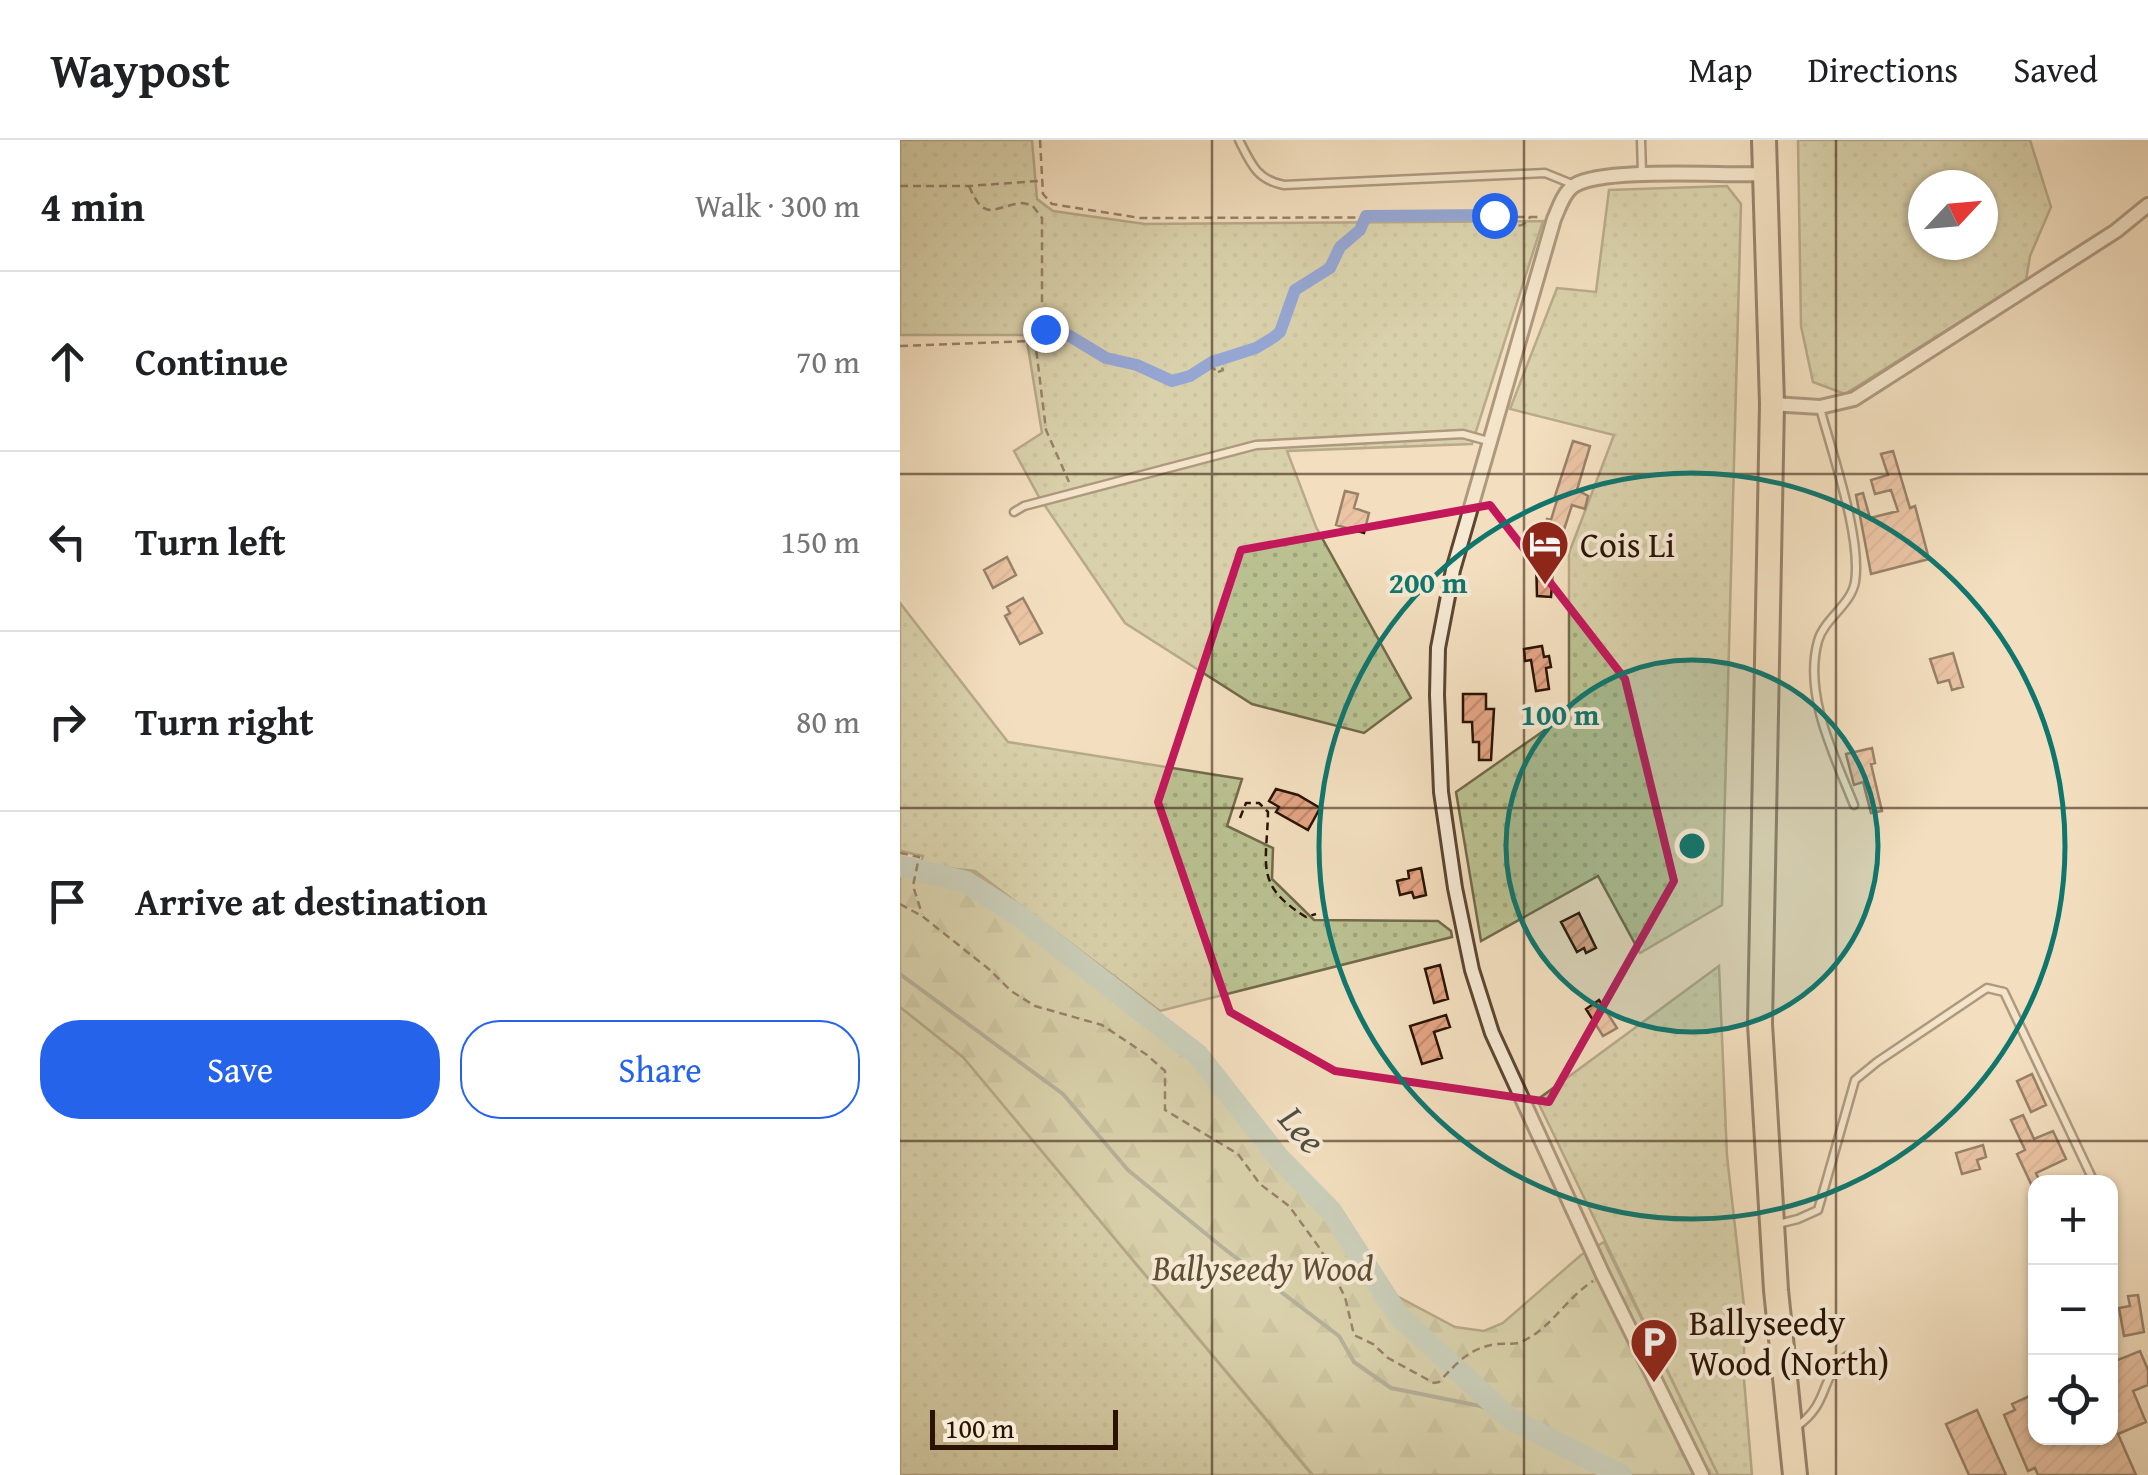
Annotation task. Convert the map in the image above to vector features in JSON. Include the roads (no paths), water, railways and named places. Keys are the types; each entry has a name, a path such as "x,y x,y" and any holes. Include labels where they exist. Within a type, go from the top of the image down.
{"highway":[{"path":"1764,140 1772,404 1760,1024 1772,1225 1795,1475"}],"street":[{"path":"1702,1475 1526,1112 1499,1052 1472,970 1455,888 1442,792 1436,695 1438,648 1452,570 1554,219 1574,186 1642,174 1766,174"},
{"path":"1772,404 1820,407 1854,399 2116,231 2148,206"}],"lane":[{"path":"1239,140 1257,174 1284,185 1545,174 1574,186"},
{"path":"1641,140 1642,174"},
{"path":"1820,407 1852,535 1855,584 1818,638 1816,687 1824,726 1854,805"},
{"path":"1014,512 1024,506 1256,444 1463,434 1489,441"},
{"path":"1772,1225 1818,1210 1855,1080 1986,988 2004,992 2091,1175"},
{"path":"1790,1432 1810,1418 1824,1400 1832,1367 1847,1356"}],"waterway":[{"name":"Lee","path":"900,866 966,882 1019,916 1198,1055 1279,1158 1331,1211 1398,1315 1509,1418 1621,1475"},
{"path":"900,974 1063,1094 1128,1170 1339,1336 1354,1362 1391,1388 1480,1406 1509,1418"}],"place":[{"name":"Cois Li","path":"1545,586"},
{"name":"Ballyseedy Wood (North)","path":"1654,1384"}],"park label":[{"name":"Ballyseedy Wood","path":"1263,1267"}]}
